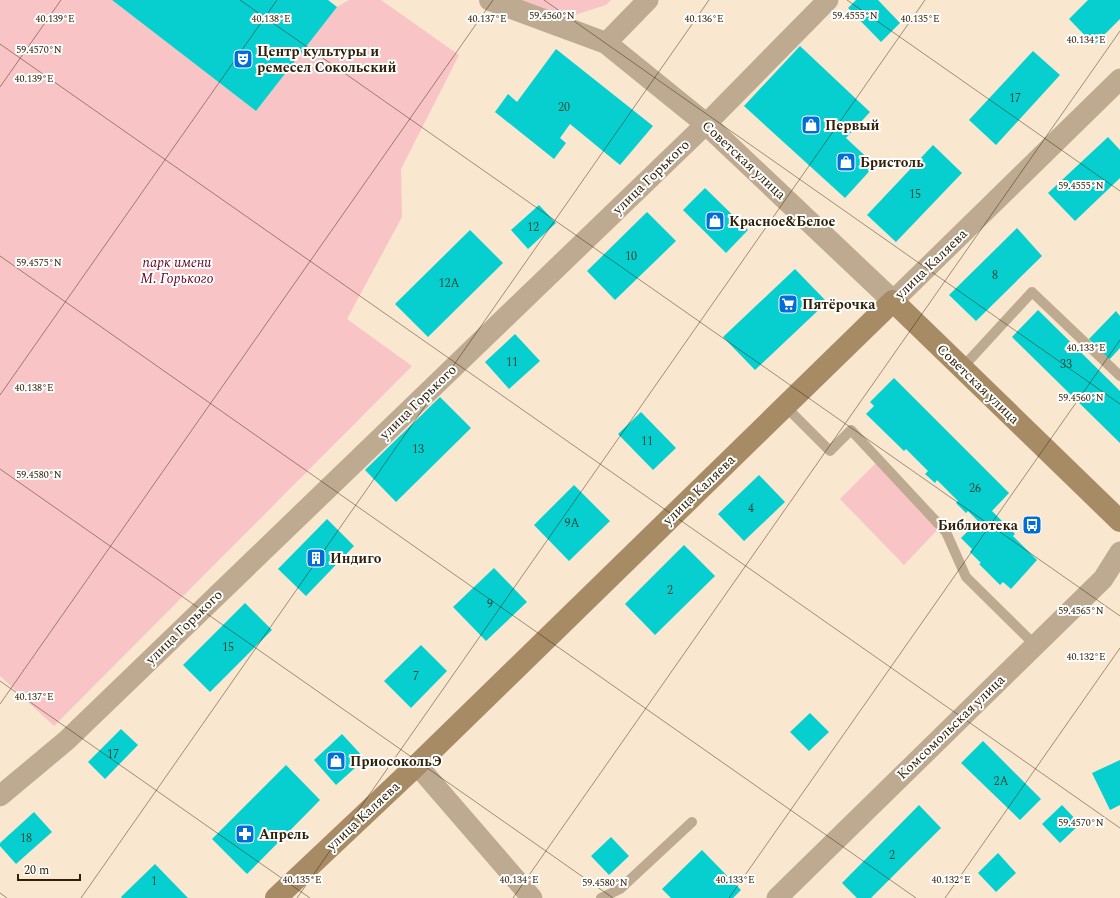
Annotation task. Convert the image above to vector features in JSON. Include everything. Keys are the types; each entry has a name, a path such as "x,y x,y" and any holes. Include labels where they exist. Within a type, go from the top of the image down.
{"main road":[{"name":"Советская улица","path":"893,301 1120,521"},
{"name":"улица Каляева","path":"276,898 417,765 893,301"}],"street":[{"name":"Советская улица","path":"490,0 606,43 706,124 893,301"},
{"path":"606,43 648,0"},
{"name":"улица Горького","path":"0,796 67,740 706,124 828,0"},
{"name":"улица Каляева","path":"893,301 1120,79"},
{"name":"Комсомольская улица","path":"777,898 1103,579 1120,552"},
{"path":"417,765 532,898"}],"lane":[{"path":"962,368 1032,292 1120,376"},
{"path":"785,406 830,451 851,430 946,532 966,577 1035,645"},
{"path":"602,898 620,889 692,822"}],"green space":[{"name":"парк имени М. Горького","path":"0,0 112,0 256,111 337,7 349,0 381,0 459,55 401,169 402,217 347,319 412,366 54,726 0,676"},
{"path":"501,0 611,0 606,5 565,18"},
{"path":"879,460 941,526 904,565 840,499"}],"building":[{"name":"Центр культуры и ремесел Сокольский","path":"112,0 328,0 337,7 256,111"},
{"path":"856,0 878,0 900,23 881,42 848,8"},
{"path":"1088,0 1120,0 1120,19 1094,45 1069,19"},
{"name":"Первый","path":"800,46 870,112 846,138 875,165 845,198 744,106"},
{"path":"556,49 653,126 620,165 570,124 560,138 566,143 554,159 495,112 508,94 517,102"},
{"path":"1033,51 1060,75 996,145 969,120"},
{"path":"1108,137 1120,150 1120,178 1075,221 1048,193"},
{"path":"933,145 962,173 896,242 867,215"},
{"path":"705,188 748,230 726,253 683,210"},
{"path":"539,205 556,223 528,249 511,230"},
{"path":"647,212 676,241 615,300 587,271"},
{"path":"1017,228 1042,256 976,321 949,295"},
{"path":"470,230 503,263 428,337 395,304"},
{"path":"795,269 827,302 755,370 723,337"},
{"path":"1038,310 1120,391 1120,443 1012,337"},
{"path":"1116,311 1120,316 1120,348 1109,360 1089,339"},
{"path":"515,334 540,361 509,389 485,362"},
{"path":"894,378 1009,493 992,511 1015,534 1013,536 1037,560 1011,589 1003,582 1000,585 979,564 981,563 970,552 972,549 961,538 978,521 968,511 966,513 956,503 958,501 937,480 935,483 925,474 928,471 906,449 904,451 866,414 874,406 870,402"},
{"path":"440,397 471,428 396,502 365,470"},
{"path":"641,412 676,448 653,470 618,434"},
{"path":"759,475 785,502 744,541 718,514"},
{"path":"574,485 610,521 569,561 534,525"},
{"name":"Индиго","path":"327,519 354,546 306,596 278,569"},
{"path":"684,545 715,576 655,635 625,604"},
{"path":"494,568 527,602 486,641 453,607"},
{"path":"245,603 272,630 210,692 183,665"},
{"path":"421,645 447,671 411,708 384,681"},
{"path":"810,713 829,732 809,751 790,732"},
{"path":"121,729 138,745 105,779 88,762"},
{"path":"342,734 365,759 336,785 314,760"},
{"path":"983,741 1041,799 1020,820 961,763"},
{"path":"1120,760 1120,805 1110,810 1092,773"},
{"path":"286,765 320,800 247,874 212,839"},
{"path":"919,805 941,828 871,898 857,898 842,883"},
{"path":"1062,805 1080,824 1060,843 1042,824"},
{"path":"34,812 52,832 16,864 0,846 0,843"},
{"path":"611,837 629,856 609,875 591,856"},
{"path":"702,850 741,890 733,898 671,898 662,889"},
{"path":"998,853 1016,873 996,892 978,873"},
{"path":"155,864 188,898 121,897"}],"place":[{"name":"Центр культуры и ремесел Сокольский","path":"243,59"},
{"name":"Первый","path":"811,125"},
{"name":"Бристоль","path":"846,162"},
{"name":"Красное&Белое","path":"715,221"},
{"name":"Пятёрочка","path":"788,304"},
{"name":"Библиотека","path":"1032,525"},
{"name":"Индиго","path":"316,558"},
{"name":"ПриосокольЭ","path":"336,761"},
{"name":"Апрель","path":"245,834"}]}
